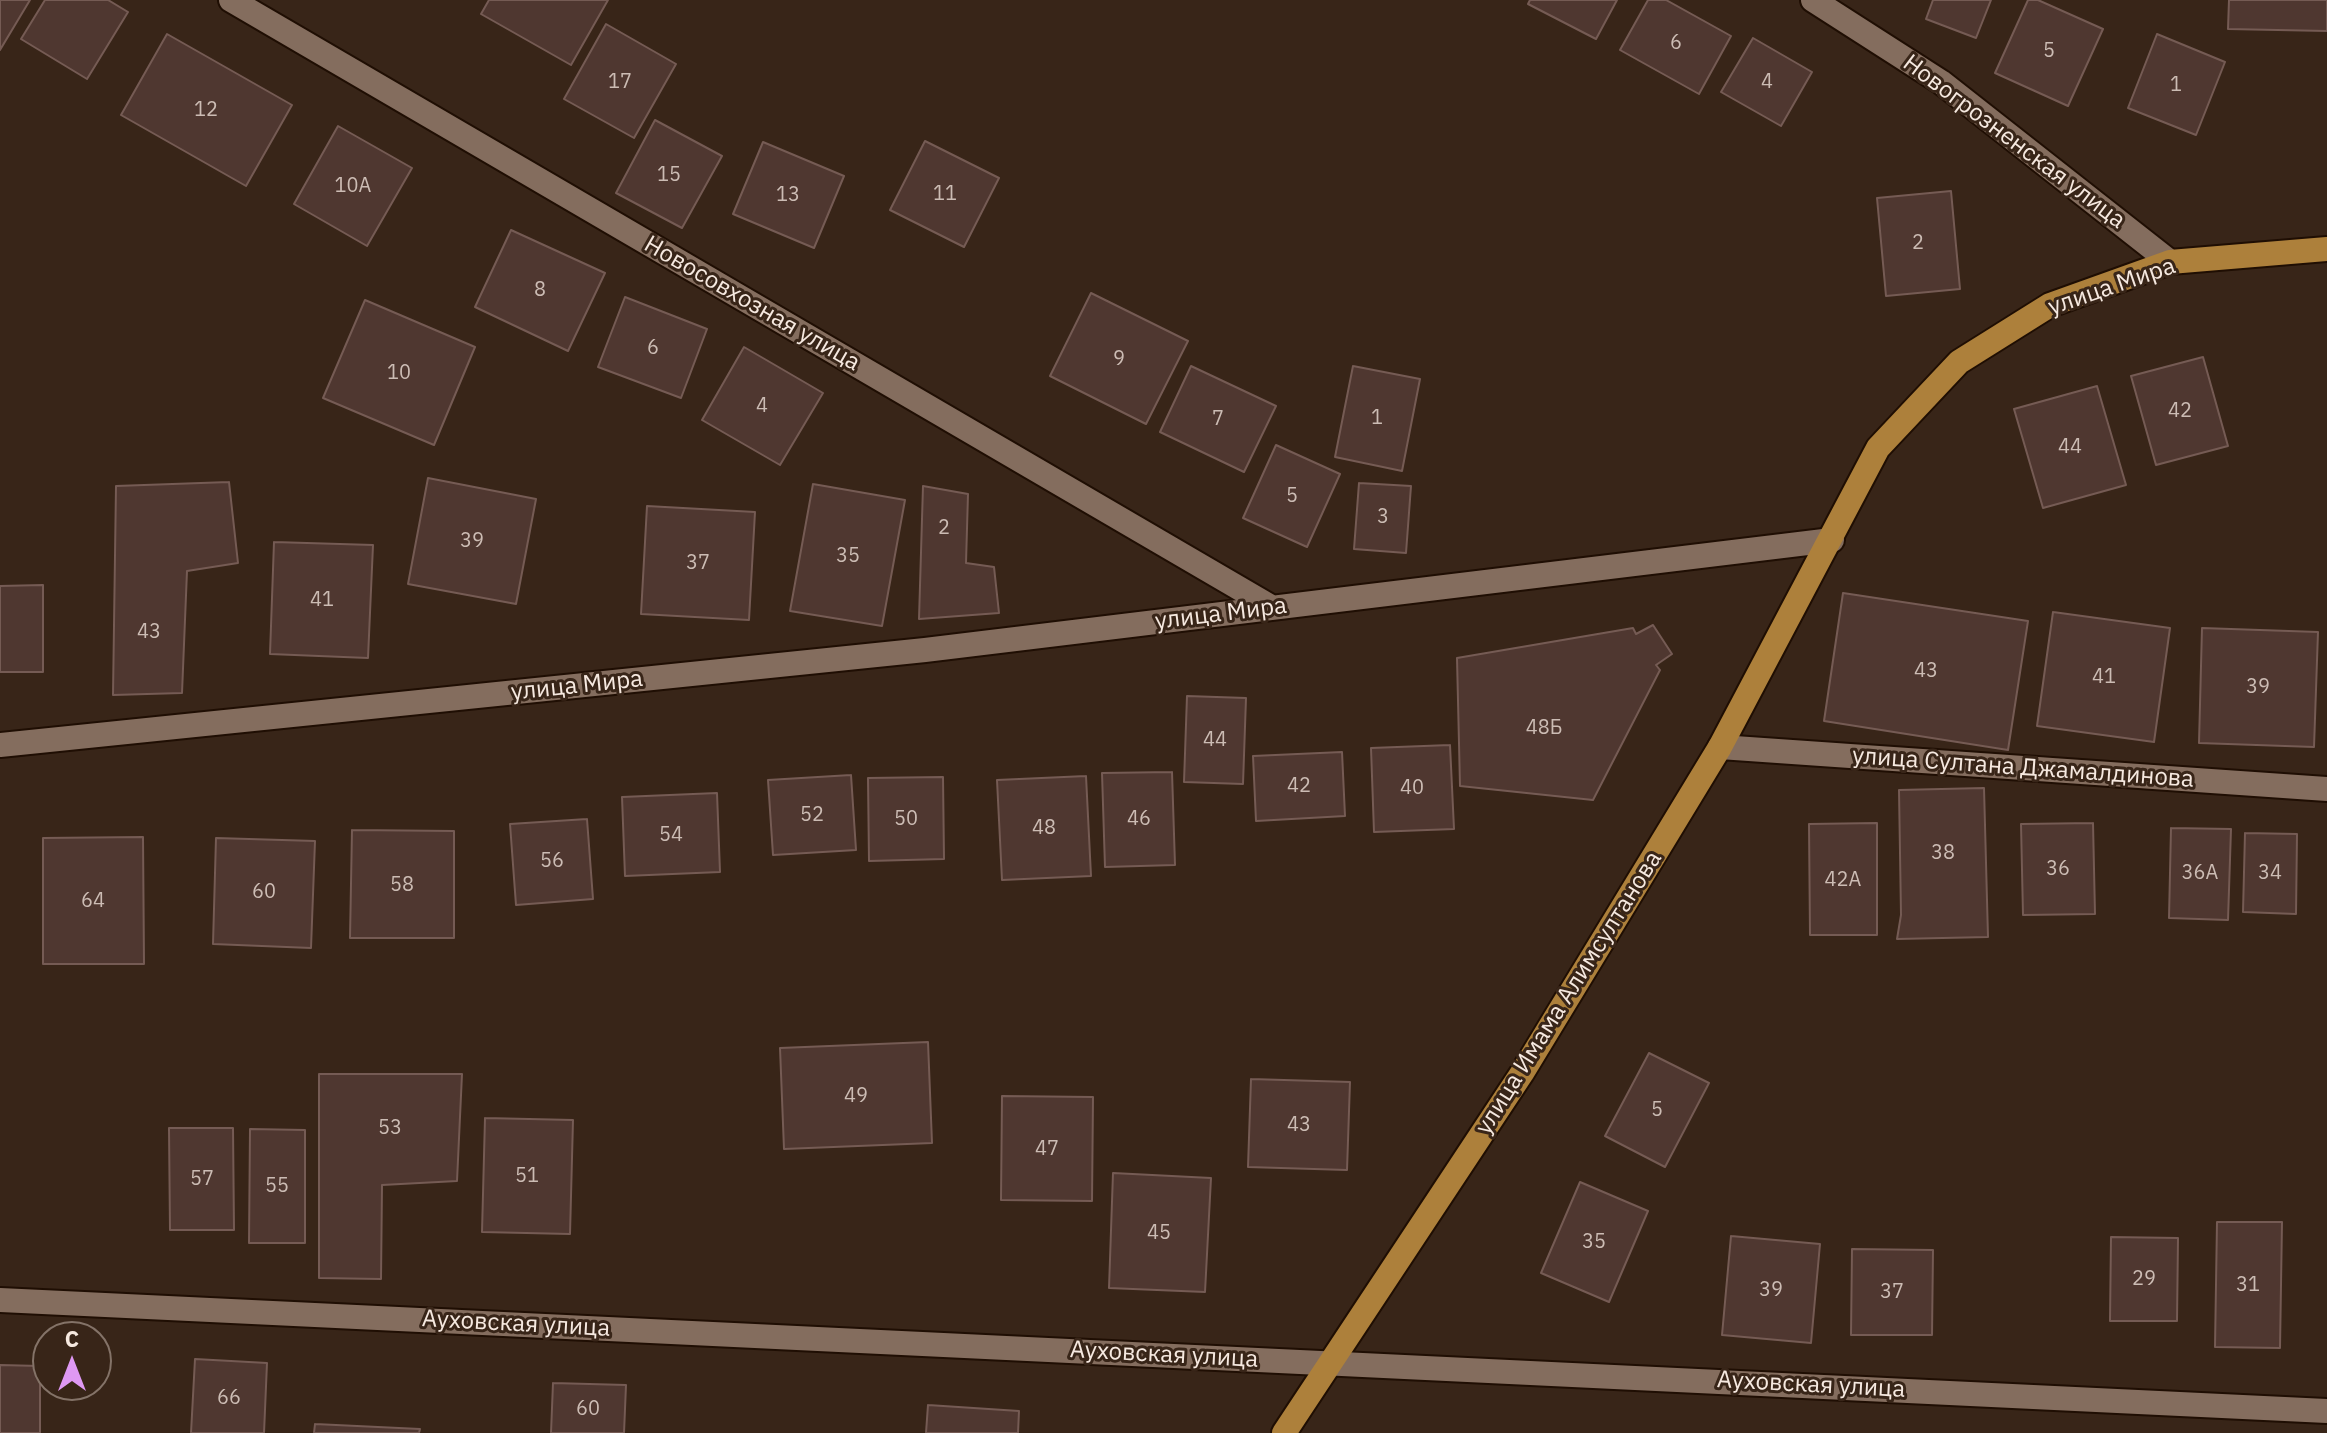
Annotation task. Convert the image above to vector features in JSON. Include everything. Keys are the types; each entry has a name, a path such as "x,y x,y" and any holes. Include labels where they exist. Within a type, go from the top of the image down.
{"main road":[{"name":"улица Мира","path":"1832,540 1878,448 1959,362 2050,305 2170,262 2327,249"},
{"name":"улица Имама Алимсултанова","path":"1284,1433 1522,1073 1720,747 1832,540"}],"street":[{"name":"Новосовхозная улица","path":"231,0 1273,608"},
{"name":"Новогрозненская улица","path":"1813,0 1941,82 2170,262"},
{"name":"улица Мира","path":"0,745 925,650 1832,540"},
{"name":"улица Султана Джамалдинова","path":"1720,747 2327,789"},
{"name":"Ауховская улица","path":"0,1300 2327,1411"}],"building":[{"path":"0,0 30,0 0,50"},
{"path":"45,0 108,0 128,12 87,79 21,39"},
{"path":"489,0 608,0 571,65 481,14"},
{"path":"1530,0 1617,0 1596,39 1528,4"},
{"path":"1648,0 1666,0 1731,36 1699,94 1620,50"},
{"path":"1933,0 1991,0 1976,38 1926,19"},
{"path":"2028,0 2038,0 2103,29 2068,106 1995,73"},
{"path":"2229,0 2327,0 2327,31 2228,29"},
{"path":"606,24 676,64 634,138 564,99"},
{"path":"167,34 292,105 246,186 121,115"},
{"path":"2157,34 2225,62 2196,135 2128,108"},
{"path":"1753,38 1812,72 1781,126 1721,92"},
{"path":"655,120 722,156 682,228 616,193"},
{"path":"338,126 412,168 367,246 294,204"},
{"path":"925,141 999,178 964,247 890,210"},
{"path":"763,142 844,176 814,248 733,214"},
{"path":"1951,191 1960,289 1886,296 1877,198"},
{"path":"511,230 605,273 568,351 475,307"},
{"path":"1091,293 1188,341 1146,424 1050,376"},
{"path":"625,297 707,329 681,398 598,367"},
{"path":"365,300 475,347 434,445 323,398"},
{"path":"744,347 823,393 780,465 702,420"},
{"path":"2203,357 2228,446 2156,465 2131,376"},
{"path":"1191,366 1276,406 1244,472 1160,432"},
{"path":"1353,366 1420,379 1402,471 1335,457"},
{"path":"2097,386 2126,485 2043,508 2014,409"},
{"path":"1276,445 1340,474 1307,547 1243,518"},
{"path":"428,478 536,499 516,604 408,584"},
{"path":"229,482 238,563 187,571 182,693 113,695 116,486"},
{"path":"1359,483 1411,486 1406,553 1354,549"},
{"path":"813,484 905,500 882,626 790,611"},
{"path":"923,486 968,494 966,563 994,567 999,613 919,619"},
{"path":"647,506 755,512 749,620 641,614"},
{"path":"274,542 373,545 368,658 270,654"},
{"path":"43,585 43,672 0,672 0,586"},
{"path":"1843,593 2028,621 2008,750 1824,721"},
{"path":"2053,612 2170,628 2154,742 2037,726"},
{"path":"1653,625 1672,654 1656,665 1660,670 1593,800 1460,786 1457,658 1633,628 1636,634"},
{"path":"2202,628 2318,632 2314,747 2199,743"},
{"path":"1187,696 1246,698 1243,784 1184,782"},
{"path":"1450,745 1454,829 1374,832 1371,748"},
{"path":"1342,752 1345,816 1256,821 1253,756"},
{"path":"1172,772 1175,865 1105,867 1102,773"},
{"path":"851,775 856,850 773,855 768,780"},
{"path":"1086,776 1091,876 1002,880 997,780"},
{"path":"943,777 944,859 869,861 868,778"},
{"path":"1984,788 1988,937 1897,939 1901,915 1899,790"},
{"path":"717,793 720,872 625,876 622,797"},
{"path":"587,819 593,899 516,905 510,824"},
{"path":"1877,823 1877,935 1810,935 1809,824"},
{"path":"2093,823 2095,914 2023,915 2021,824"},
{"path":"2171,828 2231,829 2228,920 2169,918"},
{"path":"352,830 454,831 454,938 350,938"},
{"path":"2245,833 2297,834 2296,914 2243,912"},
{"path":"143,837 144,964 43,964 43,838"},
{"path":"216,838 315,841 311,948 213,944"},
{"path":"928,1042 932,1143 784,1149 780,1048"},
{"path":"1649,1053 1709,1083 1665,1167 1605,1136"},
{"path":"319,1074 462,1074 457,1181 382,1185 381,1279 319,1278"},
{"path":"1251,1079 1350,1082 1347,1170 1248,1167"},
{"path":"1002,1096 1093,1097 1092,1201 1001,1200"},
{"path":"485,1118 573,1120 570,1234 482,1232"},
{"path":"169,1128 233,1128 234,1230 170,1230"},
{"path":"250,1129 305,1130 305,1243 249,1243"},
{"path":"1113,1173 1211,1178 1205,1292 1109,1288"},
{"path":"1580,1182 1648,1211 1609,1302 1541,1273"},
{"path":"2217,1222 2282,1222 2280,1348 2215,1347"},
{"path":"1731,1236 1820,1244 1811,1343 1722,1335"},
{"path":"2111,1237 2178,1238 2177,1321 2110,1321"},
{"path":"1852,1249 1933,1250 1932,1335 1851,1335"},
{"path":"195,1359 267,1363 264,1433 191,1433"},
{"path":"0,1365 32,1366 32,1401 40,1401 40,1433 0,1433"},
{"path":"553,1383 626,1385 624,1433 551,1433"},
{"path":"928,1405 1019,1411 1018,1433 926,1433"},
{"path":"315,1424 420,1429 419,1433 314,1433"}]}
